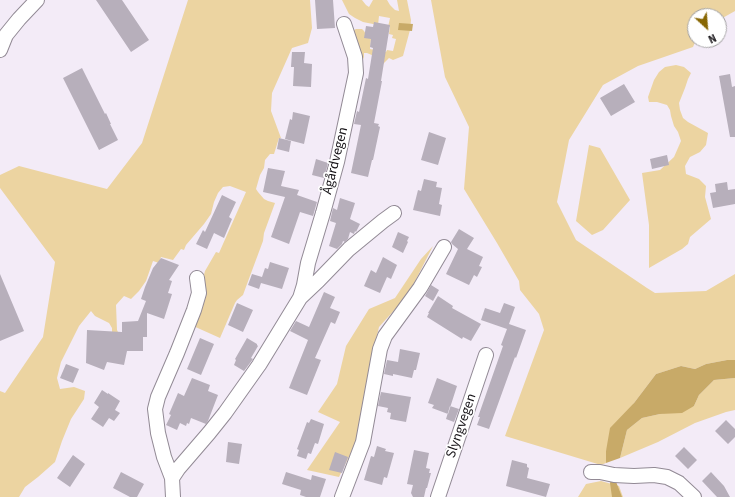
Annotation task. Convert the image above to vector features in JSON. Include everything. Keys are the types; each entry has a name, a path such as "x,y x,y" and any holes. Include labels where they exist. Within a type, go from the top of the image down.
{"street":[{"path":"0,50 6,36 19,19 37,0"},
{"name":"Ågårdvegen","path":"172,478 225,413 259,365 300,298 308,264 337,162 356,73 355,57 344,24"},
{"name":"Ågårdvegen","path":"300,298 349,249 394,213"},
{"path":"342,497 363,442 380,349 385,336 420,288 444,247"},
{"path":"173,497 172,478 164,457 158,433 155,409 158,397 194,310 199,293 197,278"},
{"name":"Slyngvegen","path":"438,497 486,355"},
{"path":"591,472 600,472 614,476 667,476 678,483 694,497"}],"shaded area":[{"path":"188,0 310,0 312,28 308,43 292,48 272,93 271,111 281,138 279,138 274,154 270,154 265,160 264,168 260,175 256,189 264,199 275,203 243,295 235,303 220,338 191,325 205,271 216,252 219,253 246,192 230,186 223,187 218,193 214,202 211,214 186,245 184,250 181,249 173,260 161,257 159,263 153,261 146,281 139,291 131,299 124,296 116,305 117,330 121,338 112,336 112,328 109,323 95,316 91,311 79,326 61,362 57,378 60,389 74,387 85,391 84,399 71,419 55,462 25,487 19,497 0,497 0,391 5,393 43,337 55,262 0,188 0,175 19,166 107,189 142,143"},
{"path":"342,0 362,0 369,7 373,0 387,0 395,10 399,11 397,0 407,0 411,20 403,56 393,60 389,58 383,64 374,56 364,53 362,61 352,31 362,29 367,36 371,38 370,49 386,52 387,50 393,51 396,39 392,38 393,35 389,34 390,27 388,27 390,18 379,16 378,25 363,22 349,14"},
{"path":"431,0 735,0 735,11 727,16 727,8 687,8 687,48 690,48 638,66 603,85 569,140 557,202 576,240 655,293 706,291 735,274 735,360 706,364 695,369 681,366 656,374 634,403 606,451 606,463 601,465 505,436 544,330 539,314 520,290 519,281 464,189 469,127 445,77"},
{"path":"399,23 413,24 412,31 398,30"},
{"path":"676,65 684,67 691,73 679,103 683,118 708,133 706,145 700,152 690,157 685,166 686,174 699,179 706,186 705,197 711,219 690,237 688,244 682,249 649,268 649,225 642,173 660,170 674,157 681,141 667,105 657,102 649,102 648,97 654,80 659,72 665,67"},
{"path":"589,145 600,148 630,200 603,230 592,235 576,221"},
{"path":"433,246 408,295 379,327 368,374 359,436 339,477 307,470 340,422 318,412 337,384 346,346 369,309 395,298 421,259"},
{"path":"735,360 735,378 714,380 699,395 694,406 682,413 660,414 642,418 627,430 620,458 606,463 606,451 610,428 634,403 656,374 681,366 695,369 706,364"},
{"path":"735,378 735,410 695,423 658,442 620,458 627,430 642,418 694,406 699,395 714,380"},
{"path":"615,479 622,497 612,497 610,483 611,480"},
{"path":"601,481 619,486 623,497 578,497 586,484"}],"building":[{"path":"96,0 122,0 149,40 131,52"},
{"path":"315,0 333,0 335,28 317,29"},
{"path":"374,22 390,25 374,123 379,124 378,126 380,127 368,177 351,173 361,125 354,124 357,111 359,112 366,78 368,79 373,48 370,47 371,39 364,38 366,26 373,27"},
{"path":"292,52 305,52 304,63 312,64 311,87 293,86 294,67 291,67"},
{"path":"82,68 105,114 106,113 118,140 99,150 63,78"},
{"path":"730,74 732,87 735,86 735,137 730,137 719,76"},
{"path":"624,84 635,102 611,116 600,98"},
{"path":"293,112 310,116 304,144 285,139 290,119 292,120"},
{"path":"429,132 446,138 438,165 421,160"},
{"path":"279,138 291,141 289,152 277,149"},
{"path":"667,155 669,165 652,169 650,159"},
{"path":"316,159 328,163 324,178 312,175"},
{"path":"268,168 285,171 281,186 299,190 297,195 317,202 313,216 300,212 289,244 271,237 285,197 263,192"},
{"path":"424,179 437,182 436,187 442,188 439,204 442,205 440,216 413,210 418,190 421,191"},
{"path":"727,182 728,190 735,189 735,204 713,208 710,193 716,192 715,184"},
{"path":"222,195 236,202 229,217 232,219 224,238 214,233 207,249 196,244 203,230 205,232"},
{"path":"340,198 355,203 350,219 360,224 356,232 355,231 354,234 350,232 348,239 345,242 343,241 337,249 329,246 336,223 330,221 333,208 337,210"},
{"path":"459,229 474,238 467,249 483,257 479,266 482,267 477,277 474,275 469,285 446,274 458,249 451,242"},
{"path":"398,232 409,237 403,253 392,247"},
{"path":"383,257 397,265 391,279 387,277 380,293 364,286 371,270 376,273"},
{"path":"161,258 179,265 169,280 172,281 168,293 172,294 164,319 147,313 147,337 143,337 143,351 127,351 124,365 107,362 104,370 86,363 87,330 122,332 122,322 138,321 146,301 141,299 145,287 153,268"},
{"path":"270,262 289,268 282,289 261,283 259,289 248,285 252,274 262,277 265,268 268,269"},
{"path":"0,274 24,331 0,341"},
{"path":"431,285 439,290 433,301 425,296"},
{"path":"324,292 335,297 330,308 340,312 335,324 331,322 315,358 321,360 307,395 289,388 308,340 290,331 296,321 309,327"},
{"path":"438,296 453,306 452,308 481,324 471,341 463,337 462,339 427,317"},
{"path":"237,303 253,310 243,332 228,325"},
{"path":"504,303 515,307 509,324 526,330 489,429 477,425 480,417 478,417 503,346 501,345 507,329 481,320 485,308 500,313"},
{"path":"200,338 214,344 201,375 187,369"},
{"path":"247,338 258,346 251,358 253,359 244,371 234,365 235,359"},
{"path":"400,349 420,353 416,370 414,370 412,378 393,374 393,376 384,374 387,360 398,362"},
{"path":"66,364 79,369 73,383 60,378"},
{"path":"192,378 210,385 208,391 218,395 206,424 191,418 189,424 187,423 186,426 180,423 177,430 166,425 171,415 169,414 178,393 184,396"},
{"path":"437,378 457,386 448,414 432,408 434,405 428,403"},
{"path":"102,390 120,401 115,410 120,413 114,421 109,418 103,427 91,419 99,407 94,403"},
{"path":"381,392 411,397 406,422 390,419 391,413 387,412 388,408 378,406"},
{"path":"450,406 459,409 454,422 446,419"},
{"path":"311,419 324,424 318,444 315,443 311,454 308,453 306,459 297,456 299,450 297,449 307,422 309,423"},
{"path":"726,420 735,429 735,437 728,444 715,431"},
{"path":"228,442 242,444 239,464 226,462"},
{"path":"377,446 386,449 385,451 394,453 387,478 384,477 382,485 364,480 371,456 374,457"},
{"path":"684,447 697,460 688,469 675,456"},
{"path":"414,450 429,453 426,468 430,469 429,473 431,473 424,497 413,497 411,493 413,485 407,484"},
{"path":"335,452 348,457 342,473 329,470"},
{"path":"73,455 85,464 70,487 57,478"},
{"path":"512,460 527,464 527,467 529,468 527,478 550,484 546,497 506,486"},
{"path":"121,472 144,484 137,497 130,497 113,488"},
{"path":"286,472 311,480 312,475 326,479 320,497 306,497 300,495 301,490 282,484"},
{"path":"711,472 724,486 730,497 717,497 702,481"}]}
